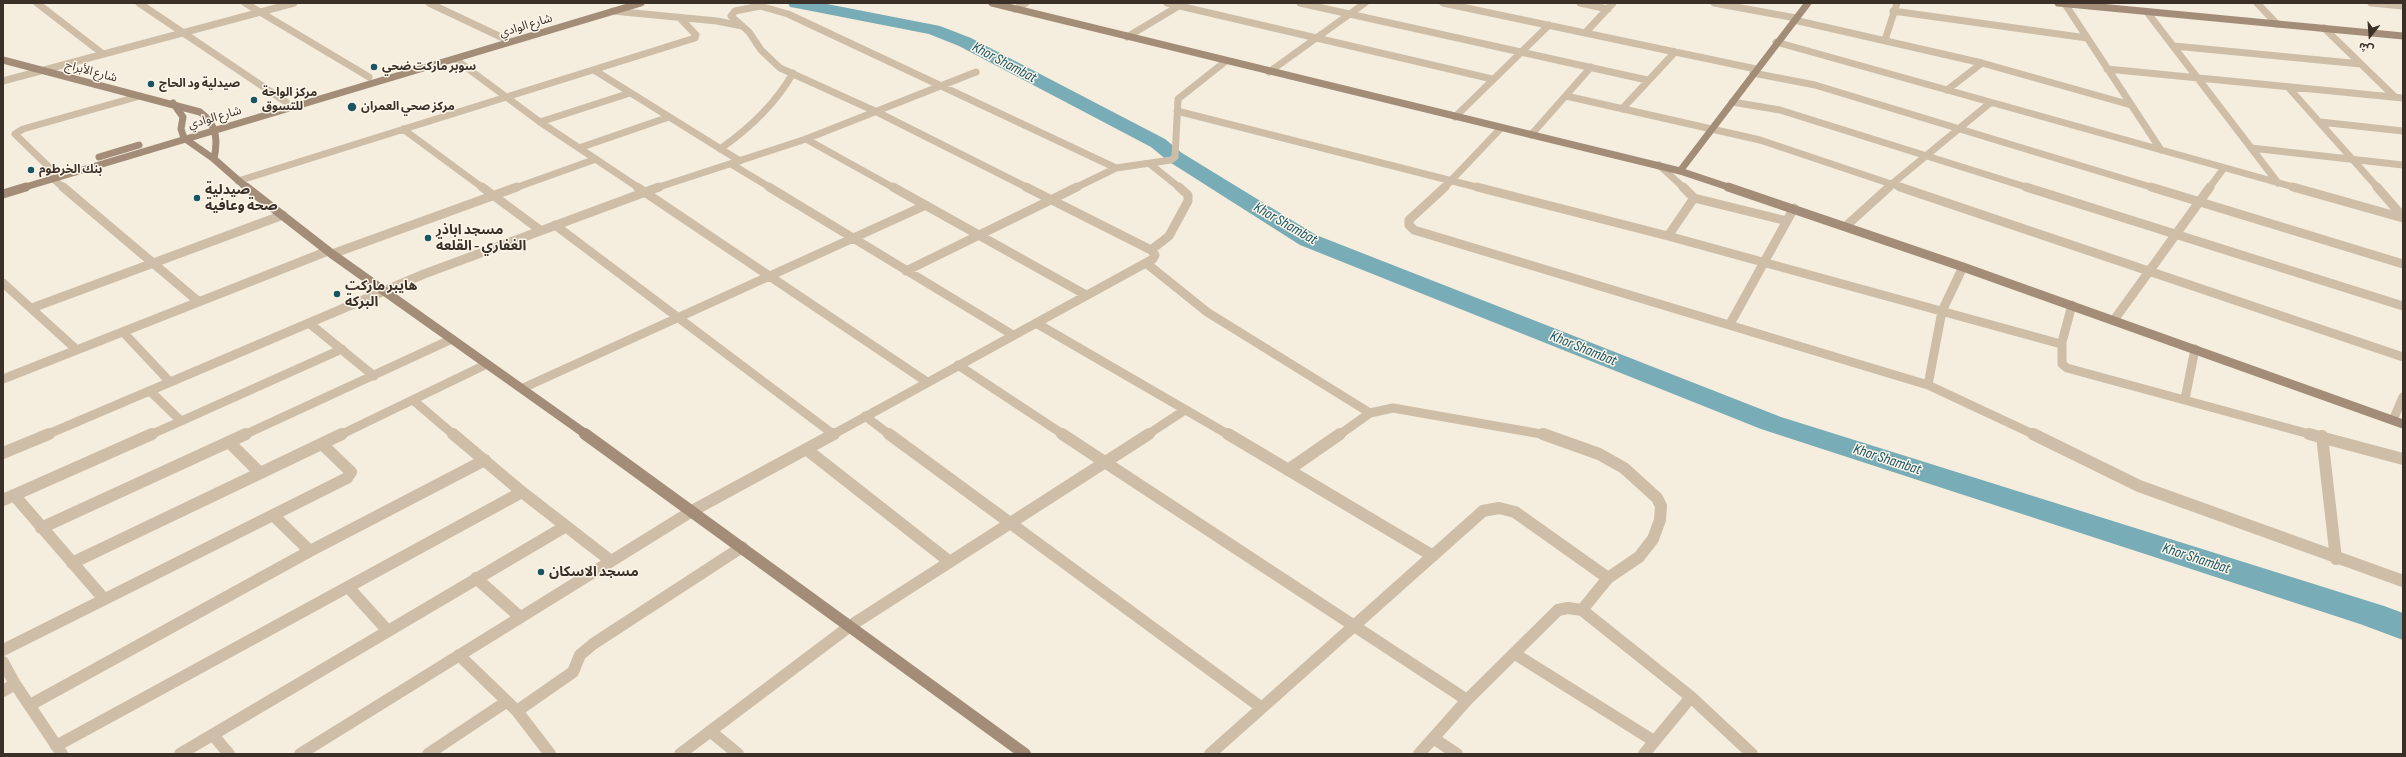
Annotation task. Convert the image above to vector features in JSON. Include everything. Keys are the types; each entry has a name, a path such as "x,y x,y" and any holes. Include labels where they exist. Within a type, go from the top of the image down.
{"street":[{"path":"37,3 103,54"},
{"path":"139,3 286,102"},
{"path":"245,3 369,77"},
{"path":"3,81 294,3"},
{"path":"429,3 503,38"},
{"name":"شارع الوادي","path":"214,126 369,77 623,3"},
{"name":"شارع الوادي","path":"3,187 53,175 183,135 455,59 641,3"},
{"path":"992,3 1269,72 1680,171 1794,208 1963,266 2403,424"},
{"path":"1015,9 1026,3"},
{"path":"1167,3 1181,4 1492,79"},
{"path":"1300,3 1648,80"},
{"path":"1269,72 1315,37 1365,3"},
{"path":"1443,3 1674,52 1815,85 2403,264"},
{"path":"1580,3 1608,9"},
{"path":"1585,33 1613,3"},
{"path":"1714,3 1795,19 1982,63 2131,105"},
{"path":"1680,171 1709,130 1732,102 1776,42 1808,3"},
{"path":"1885,40 1893,11 1897,3"},
{"path":"2061,3 2403,36"},
{"path":"2061,3 2087,38 2161,150"},
{"path":"2257,3 2277,24"},
{"path":"2371,3 2403,6"},
{"path":"1127,37 1181,4"},
{"path":"300,754 692,511 1036,322 1146,264 1155,255 1151,250 877,112 793,73 770,60 742,26 731,16 735,11 760,6 776,10 1116,168"},
{"path":"614,11 742,26"},
{"path":"1893,11 2087,38"},
{"path":"2147,12 2278,183"},
{"path":"238,181 695,38 696,34 680,18"},
{"path":"1455,117 1492,79 1549,25"},
{"path":"2324,28 2395,97"},
{"path":"1776,42 2403,218"},
{"path":"2174,46 2361,64"},
{"path":"1622,109 1674,52"},
{"path":"455,59 504,98 927,382"},
{"name":"شارع الأبراج","path":"3,60 200,112 214,126"},
{"path":"906,271 1116,168 1171,160 1175,157 1178,99 1226,61"},
{"path":"1947,90 1982,63"},
{"path":"1531,135 1590,68"},
{"path":"2108,69 2403,98"},
{"path":"594,70 720,149 736,163 853,238 1013,335"},
{"path":"3,453 383,291 540,230 645,192 806,139 976,72"},
{"path":"720,149 759,120 774,104 793,73"},
{"path":"2288,87 2403,218"},
{"path":"540,122 630,93"},
{"path":"140,96 23,129 15,134 53,175 199,302"},
{"path":"1566,96 1709,130 1760,140 2403,357"},
{"path":"1732,102 1780,110 2403,306"},
{"path":"1846,226 1891,185 1990,102"},
{"path":"173,104 183,117 183,135 214,158 238,181 330,252 452,340 523,388 1025,754"},
{"path":"1177,111 1668,236 2061,344"},
{"path":"579,148 669,117"},
{"path":"2320,122 2403,130"},
{"path":"214,126 217,145 214,158"},
{"path":"1501,128 1452,181 1409,220 1409,225 1414,230 1730,324 1928,385 2017,426 2139,486 2336,559 2403,581"},
{"path":"403,129 540,230"},
{"path":"806,139 1086,295"},
{"path":"2251,148 2403,165"},
{"path":"3,379 330,252 596,159"},
{"path":"1150,164 1188,195 1188,200 1169,236 1151,250"},
{"path":"1659,165 1694,198 1787,221"},
{"path":"2114,320 2224,168"},
{"name":"شارع الوادي","path":"3,194 53,175"},
{"path":"1668,236 1694,198"},
{"path":"523,388 926,205"},
{"path":"1730,324 1794,208"},
{"path":"32,308 283,215"},
{"path":"554,225 833,434"},
{"path":"1146,264 1207,312 1265,350 1370,413"},
{"path":"1928,385 1942,311 1963,266"},
{"path":"3,283 77,350"},
{"path":"2072,305 2061,344 2061,360 2062,364 2067,368 2403,459"},
{"path":"1036,322 1433,556"},
{"path":"309,323 374,376"},
{"path":"123,332 170,382"},
{"path":"41,528 452,340"},
{"path":"104,598 41,528 8,497 342,349"},
{"path":"2185,399 2195,349"},
{"path":"72,563 487,364"},
{"path":"958,365 1467,700"},
{"path":"150,391 181,421"},
{"path":"2393,420 2403,396"},
{"path":"413,400 522,492 611,561"},
{"path":"1288,470 1370,413 1393,408 1546,434 1599,454 1624,468 1657,498 1661,506 1660,520 1653,539 1639,557 1608,578 1582,610"},
{"path":"680,754 850,626 1012,523 1185,410"},
{"path":"866,416 1262,708"},
{"path":"2322,436 2336,559"},
{"path":"229,442 260,473"},
{"path":"3,650 104,598 343,481 351,475 351,472 322,444"},
{"path":"806,449 950,562"},
{"path":"30,705 310,551 485,460"},
{"path":"3,662 15,684 59,750 522,492"},
{"path":"1210,754 1483,511 1493,507 1503,507 1515,512 1608,578"},
{"path":"273,515 310,551"},
{"path":"180,754 387,630 566,526"},
{"path":"517,711 573,672 580,655 593,644 742,547"},
{"path":"476,578 520,617"},
{"path":"349,588 387,630"},
{"path":"1418,754 1467,700 1558,610 1568,608 1582,610 1691,697 1752,754"},
{"path":"1515,654 1654,741"},
{"path":"459,655 517,711 550,754"},
{"path":"3,691 15,684"},
{"path":"1644,754 1691,697"},
{"path":"428,754 506,702"},
{"path":"710,731 738,754"},
{"path":"213,735 229,754"},
{"path":"1433,738 1457,754"}],"waterway":[{"name":"Khor Shambat","path":"796,3 934,30 965,42 1158,143 1175,157 1308,240 1771,423 2372,615 2403,627"}],"place":[{"name":"سوبر ماركت ضحي","path":"374,67"},
{"name":"صيدلية ود الحاج","path":"151,84"},
{"name":"مركز الواحة للتسوق","path":"254,100"},
{"name":"مركز صحي العمران","path":"352,107"},
{"name":"بنك الخرطوم","path":"31,170"},
{"name":"صيدلية صحة وعافية","path":"197,198"},
{"name":"مسجد اباذر الغفاري - القلعة","path":"428,238"},
{"name":"هايبر ماركت البركة","path":"337,294"},
{"name":"مسجد الاسكان","path":"541,572"}]}
